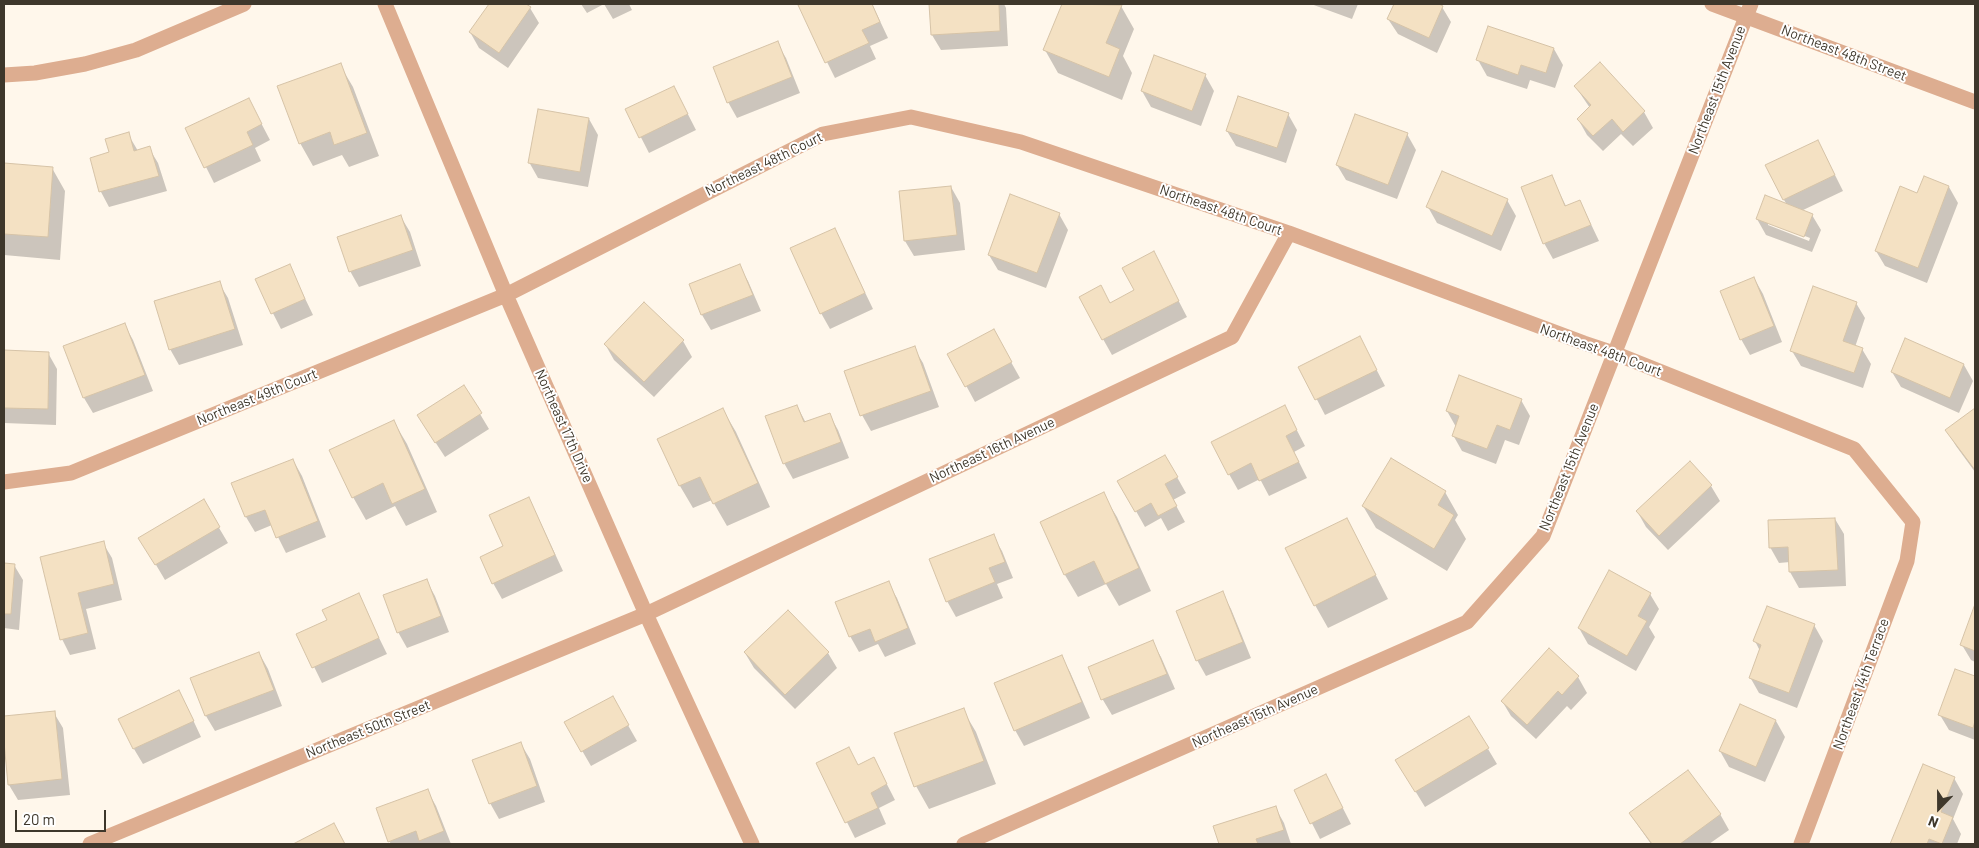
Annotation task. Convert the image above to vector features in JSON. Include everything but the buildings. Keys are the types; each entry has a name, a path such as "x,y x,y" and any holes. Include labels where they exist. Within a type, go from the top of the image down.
{"street":[{"path":"4,75 35,73 84,64 136,50 244,4"},
{"name":"Northeast 17th Drive","path":"385,4 506,295 646,614 752,844"},
{"name":"Northeast 48th Street","path":"1712,4 1749,10 1975,102"},
{"name":"Northeast 15th Avenue","path":"964,844 1467,622 1543,536 1749,10"},
{"name":"Northeast 48th Court","path":"506,295 823,134 911,117 1021,142 1289,233 1584,344 1614,353 1854,450 1913,522"},
{"name":"Northeast 16th Avenue","path":"646,614 1232,337 1289,233"},
{"name":"Northeast 49th Court","path":"4,482 71,473 506,295"},
{"name":"Northeast 14th Terrace","path":"1801,844 1907,561 1913,522"},
{"name":"Northeast 50th Street","path":"90,844 646,614"}]}
